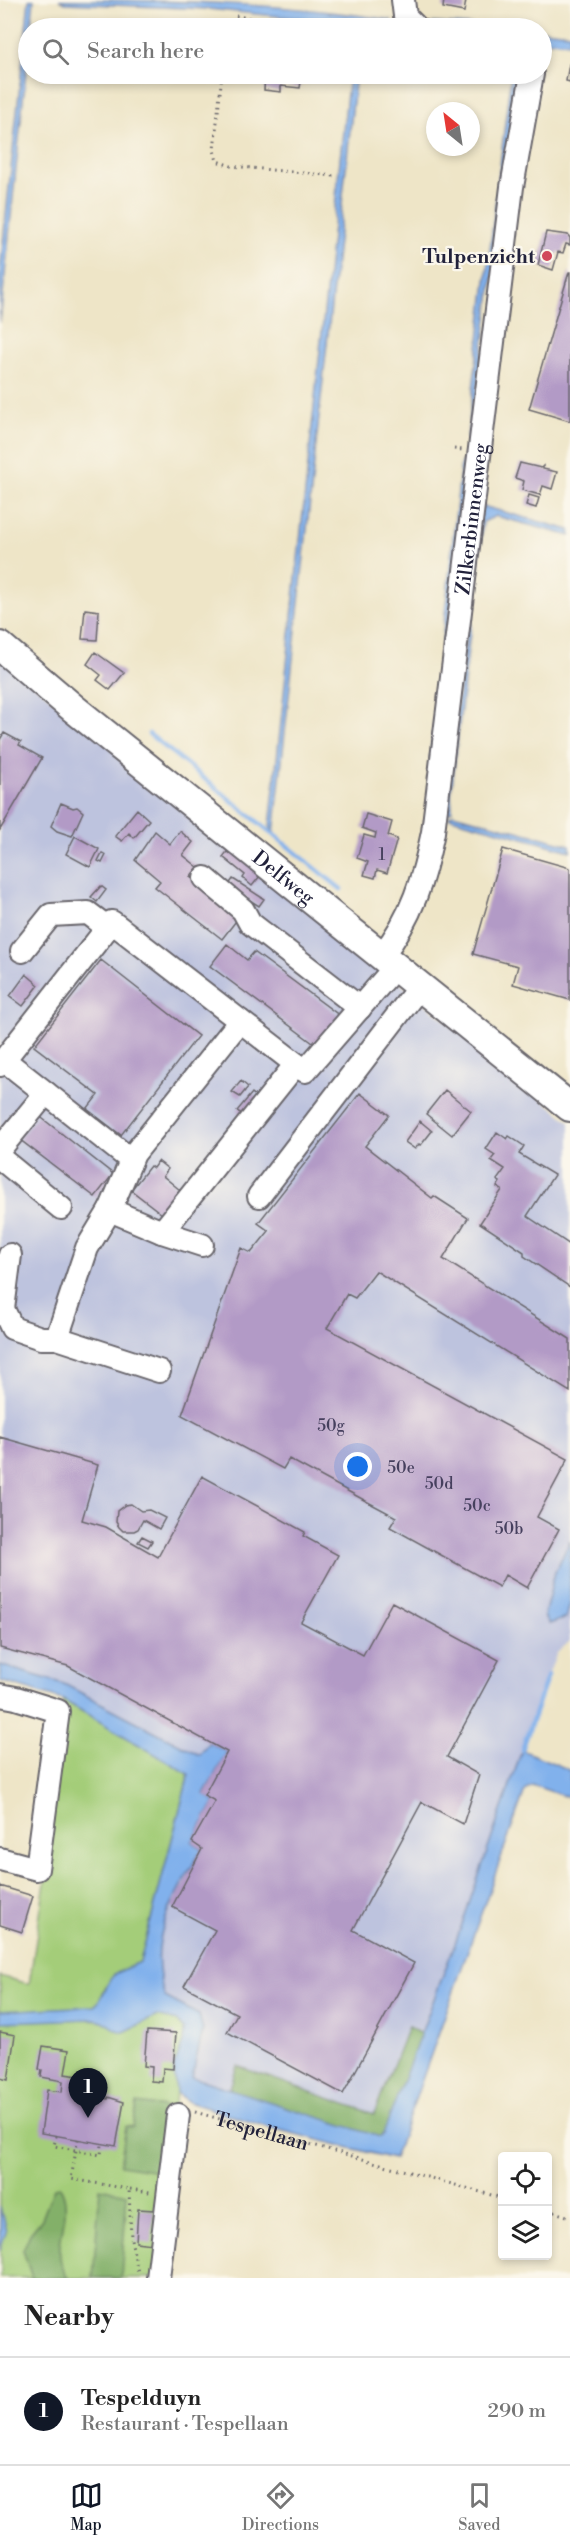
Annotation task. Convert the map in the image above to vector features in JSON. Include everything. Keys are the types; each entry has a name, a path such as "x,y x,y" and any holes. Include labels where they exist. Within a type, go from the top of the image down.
{"main road":[{"name":"Delfweg","path":"0,646 570,1107"}],"street":[{"path":"403,0 407,18"},
{"name":"Zilkerbinnenweg","path":"296,1064 305,1071 360,1008 389,960 424,876 433,832 512,187 530,84"},
{"path":"205,878 243,910 250,923 360,1008"},
{"path":"22,951 51,915 88,913 108,928"},
{"path":"131,1160 46,1093 2,1062 112,922 296,1064 162,1232"},
{"path":"259,1196 420,986"},
{"path":"57,1338 87,1248 110,1210 134,1154 240,1021"},
{"path":"0,1149 46,1093"},
{"path":"0,1158 61,1208"},
{"path":"110,1210 162,1232 202,1245"},
{"path":"10,1255 3,1309 12,1328 41,1338 57,1338 159,1371"},
{"path":"0,1695 58,1711 37,1869 0,1859"},
{"path":"158,2278 178,2115"}],"path":[{"path":"236,16 250,18"},
{"path":"221,84 214,150 217,161 231,166 334,176"},
{"name":"Tespellaan","path":"178,2115 189,2111 209,2115 498,2197"},
{"path":"56,2136 54,2146 101,2154 102,2144"},
{"path":"78,2139 71,2179 129,2189 131,2239 139,2278"},
{"path":"552,2211 570,2217"}],"shaded area":[{"path":"0,657 570,1122 570,1641 557,1653 548,1675 460,1930 380,2137 192,2077 202,2030 199,2015 165,1997 158,1970 159,1939 171,1903 202,1849 192,1842 204,1795 227,1752 200,1755 64,1684 0,1665"}],"green space":[{"path":"63,1700 189,1774 140,1962 122,1971 106,1986 98,2004 80,2019 106,2020 124,2032 157,2016 177,2021 184,2031 183,2042 174,2067 176,2093 156,2278 0,2278 0,1976 29,1984 45,1883"},
{"path":"408,2027 421,2034 383,2135 380,2137 229,2091 237,2066 374,2114"},
{"path":"137,2103 165,2107 170,2112 164,2172 120,2165 126,2126 133,2127"},
{"path":"60,2187 65,2209 60,2255 68,2278 32,2278 23,2250 30,2234 42,2219 54,2188"},
{"path":"100,2188 127,2194 121,2278 93,2278"}],"water":[{"path":"29,0 34,0 32,18 27,18"},
{"path":"59,0 267,6 377,18 294,18 208,9 65,3"},
{"path":"552,31 570,33 570,43 552,41"},
{"path":"20,84 25,84 0,323 0,271"},
{"path":"348,84 355,84 274,834 270,826"},
{"path":"510,84 518,84 518,99 470,439 467,439"},
{"path":"461,462 468,463 432,758 430,758"},
{"path":"482,506 570,530 570,536 496,516 483,522 451,794 452,811 444,814"},
{"path":"453,814 570,845 570,851 448,817"},
{"path":"570,1541 570,1604 566,1618 549,1624 544,1616 555,1572"},
{"path":"0,1665 64,1684 200,1755 209,1742 227,1752 204,1794 215,1801 192,1842 202,1849 166,1919 158,1956 165,1997 199,2015 203,2030 192,2077 380,2137 460,1930 522,1750 570,1770 570,1798 532,1785 525,1790 394,2159 264,2126 189,2102 176,2093 174,2067 183,2042 184,2031 177,2021 157,2016 124,2032 116,2030 104,2021 94,2019 0,2022 0,2011 94,2006 100,2000 113,1976 140,1962 189,1774 63,1700 0,1681"},
{"path":"0,2206 6,2232 0,2251"}],"building":[{"path":"444,0 466,0 464,12 443,8"},
{"path":"570,64 570,82 566,81"},
{"path":"264,84 301,84 300,88 281,86 281,92 264,90"},
{"path":"546,232 568,235 570,238 570,245 566,244 563,253 558,252 553,270 538,265"},
{"path":"570,272 570,421 529,409"},
{"path":"520,463 541,468 543,466 543,469 557,472 552,489 543,486 540,495 522,490 524,481 515,478"},
{"path":"529,495 539,498 536,508 526,505"},
{"path":"85,609 99,611 97,640 82,639"},
{"path":"95,652 124,673 110,690 97,680 101,675 87,664"},
{"path":"4,733 21,742 19,745 42,758 0,830 0,740"},
{"path":"61,803 73,808 77,807 83,812 72,836 57,831 51,826"},
{"path":"137,809 149,820 134,838 129,833 122,841 115,836"},
{"path":"366,814 392,822 388,836 397,839 387,873 377,870 375,878 364,875 368,862 357,858 364,835 375,838 376,833 362,828"},
{"path":"155,831 170,844 180,831 193,842 183,855 198,867 190,877 239,917 222,939 155,887 160,881 135,860"},
{"path":"75,836 99,849 90,867 66,854"},
{"path":"232,845 264,871 252,886 243,878 245,875 223,857"},
{"path":"503,849 570,868 570,1000 513,984 518,966 473,954"},
{"path":"102,853 106,855 102,863 98,861"},
{"path":"233,879 264,899 259,906 228,886"},
{"path":"101,886 106,890 97,902 91,897"},
{"path":"227,944 247,960 254,952 340,1016 317,1046 210,966"},
{"path":"101,960 198,1036 121,1135 87,1109 98,1095 34,1046"},
{"path":"26,974 39,985 23,1006 10,996"},
{"path":"241,1081 248,1087 240,1097 232,1092"},
{"path":"445,1090 471,1111 452,1135 426,1114"},
{"path":"252,1093 259,1099 245,1116 237,1111"},
{"path":"360,1093 389,1115 365,1146 432,1198 434,1196 468,1218 443,1259 570,1339 570,1392 376,1271 355,1298 347,1294 327,1328 568,1459 537,1517 559,1529 527,1588 505,1575 499,1587 390,1527 396,1517 289,1459 283,1469 182,1415 241,1248 251,1253 269,1231 258,1223"},
{"path":"38,1115 113,1174 95,1197 19,1139"},
{"path":"420,1121 432,1131 415,1149 405,1142"},
{"path":"497,1132 507,1139 509,1136 524,1146 519,1154 554,1175 527,1216 570,1245 570,1287 524,1256 524,1252 480,1223 502,1190 497,1187 500,1182 497,1180 505,1169 491,1160 495,1155 486,1149"},
{"path":"158,1161 168,1169 163,1176 180,1190 162,1214 131,1190 150,1166 153,1168"},
{"path":"0,1437 98,1465 82,1520 106,1527 158,1557 202,1476 305,1532 303,1536 338,1555 301,1622 363,1655 392,1602 499,1660 447,1757 479,1775 463,1824 422,1802 353,1930 414,1963 343,2094 227,2032 237,2014 184,1986 215,1930 172,1907 202,1849 192,1842 215,1801 204,1795 227,1752 68,1666 0,1648"},
{"path":"131,1504 141,1511 149,1510 165,1518 159,1529 143,1520 138,1529 123,1531 116,1522 117,1511"},
{"path":"142,1536 152,1541 148,1547 138,1542"},
{"path":"0,1886 33,1896 22,1932 0,1925"},
{"path":"147,2031 176,2033 173,2069 163,2068 162,2082 151,2081 152,2067 144,2066"},
{"path":"0,2032 15,2035 8,2080 0,2078"},
{"path":"43,2046 69,2050 65,2074 104,2080 101,2098 108,2099 108,2097 124,2102 116,2146 41,2133 47,2090 62,2092 63,2081 41,2077 42,2070 39,2069"},
{"path":"138,2209 154,2210 152,2244 136,2242"}],"waterway":[{"path":"149,734 341,889"},
{"path":"522,1750 548,1675"}],"place":[{"name":"Tulpenzicht","path":"547,256"},
{"name":"Tespelduyn","path":"88,2118"}]}
